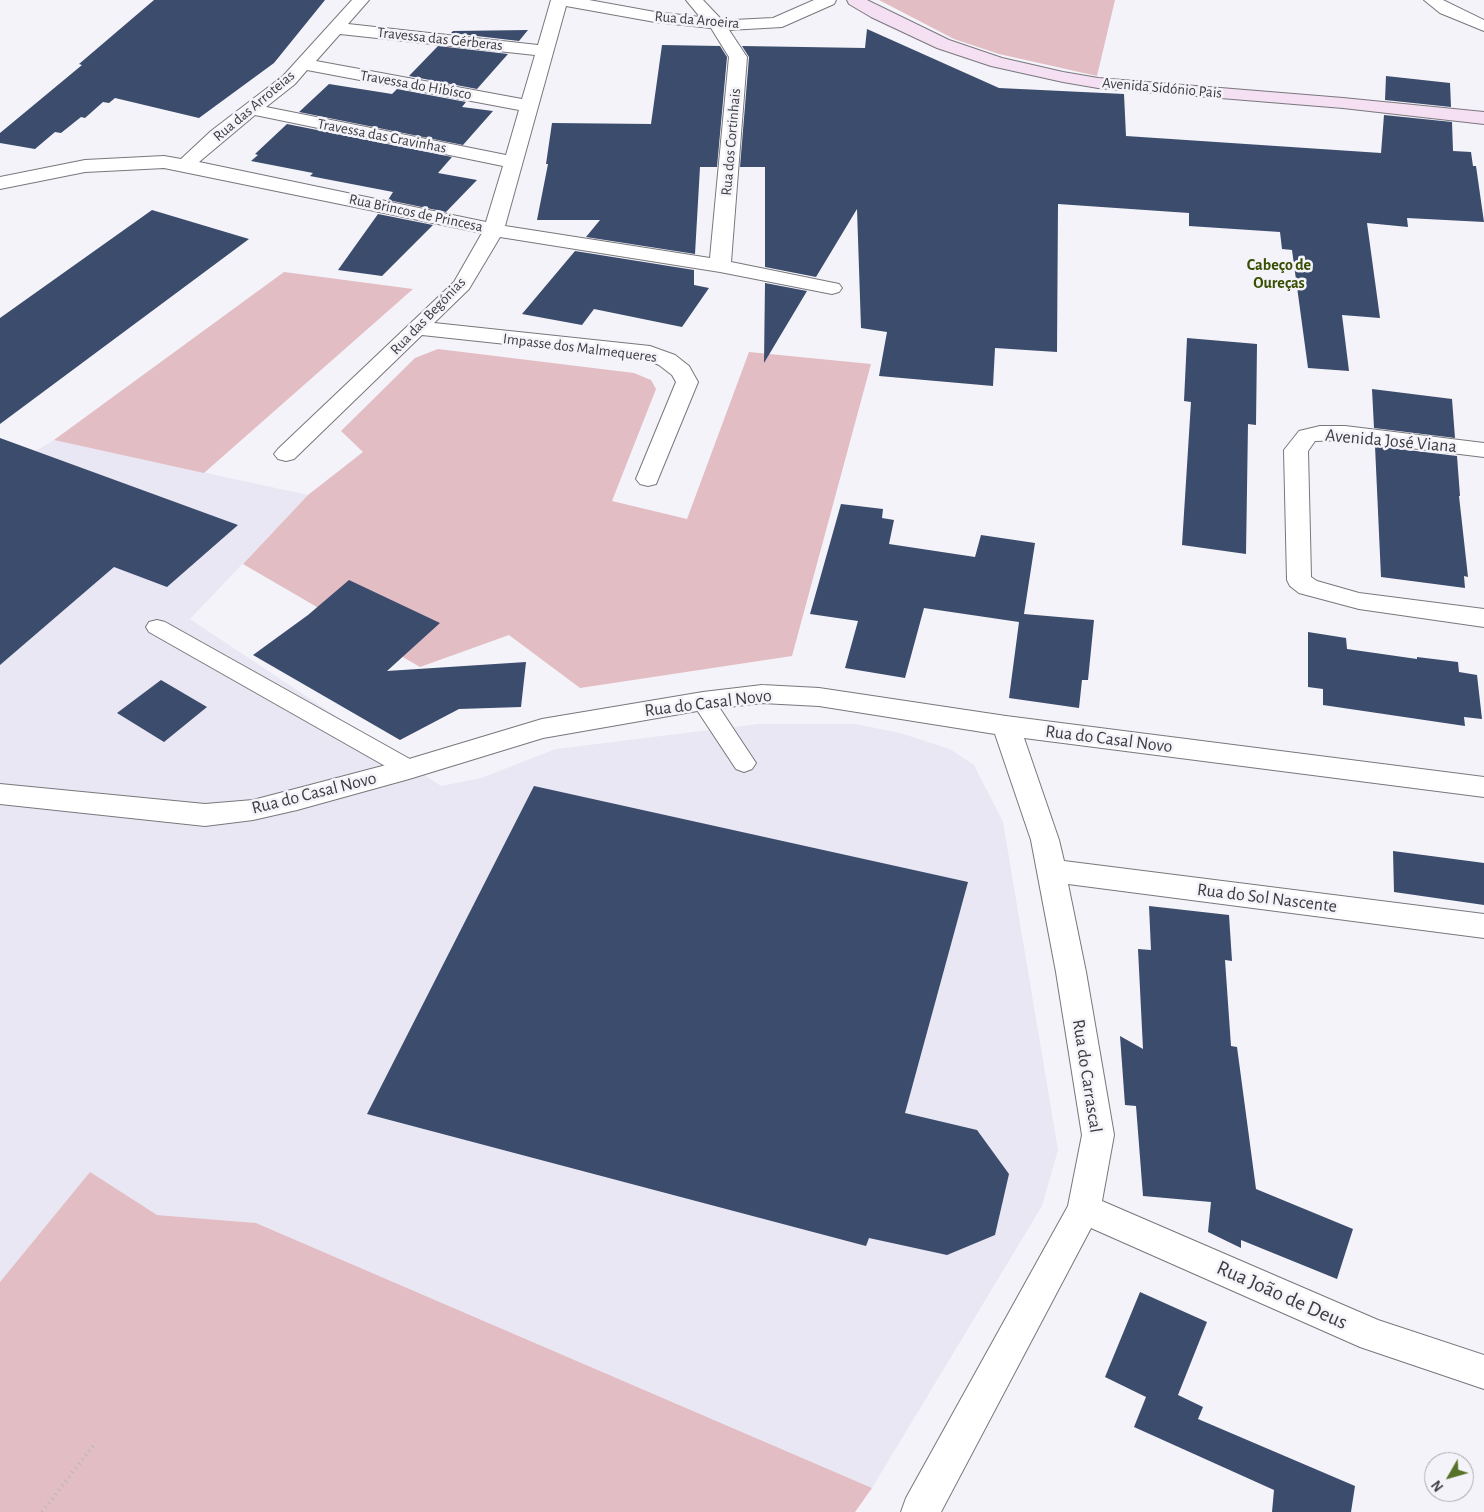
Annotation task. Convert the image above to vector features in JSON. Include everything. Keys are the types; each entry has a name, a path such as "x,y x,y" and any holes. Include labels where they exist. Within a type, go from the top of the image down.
{"main road":[{"name":"Avenida Sidónio Pais","path":"855,0 877,14 943,44 998,62 1063,77 1098,83 1343,103 1484,118"}],"street":[{"name":"Rua das Arroteias","path":"185,165 251,109 289,80 361,0"},
{"name":"Rua da Aroeira","path":"561,0 655,17 734,25 776,24 828,0"},
{"name":"Rua das Begónias","path":"286,454 462,285 494,230 544,51 561,0"},
{"name":"Rua dos Cortinhais","path":"694,0 716,23 738,57 720,266"},
{"path":"1432,0 1446,9 1484,26"},
{"name":"Travessa das Gérberas","path":"336,28 544,51"},
{"name":"Travessa do Hibísco","path":"304,64 529,106"},
{"name":"Travessa das Cravinhas","path":"251,109 513,162"},
{"name":"Rua Brincos de Princesa","path":"0,183 85,166 164,162 494,230 720,266 832,288"},
{"name":"Impasse dos Malmequeres","path":"418,328 650,353 667,360 681,371 687,382 648,479"},
{"name":"Avenida José Viana","path":"1484,450 1345,433 1328,433 1307,436 1296,450 1299,580 1308,587 1360,601 1484,618"},
{"name":"Rua do Casal Novo","path":"0,794 205,815 253,810 410,769 542,729 703,701 762,694 819,697 1006,726 1484,787"},
{"name":"Rua do Carrascal","path":"920,1512 1084,1209 1098,1135 1071,972 1045,840 1006,726"},
{"name":"Rua do Sol Nascente","path":"1051,871 1484,926"},
{"name":"Rua João de Deus","path":"1084,1209 1373,1335 1484,1372"}],"lane":[{"path":"157,627 410,769"},
{"path":"703,701 744,763"}],"path":[{"path":"42,1512 96,1442"}],"shaded area":[{"path":"879,0 1115,0 1097,76 999,54 954,39"},
{"path":"284,272 413,289 204,473 54,440"},
{"path":"438,349 634,373 651,380 656,389 612,501 687,519 749,352 871,364 792,656 580,688 509,635 420,667 243,564 308,495 363,452 341,431 415,358"},
{"path":"54,440 308,495 190,619 441,786 481,778 556,749 758,724 856,724 900,733 950,749 974,765 1003,822 1058,1150 1042,1206 872,1488 256,1223 157,1215 90,1173 0,1282 0,472"},
{"path":"90,1172 157,1215 256,1223 872,1488 855,1512 0,1512 0,1282"}],"building":[{"path":"154,0 325,0 274,63 199,118 115,98 109,103 103,102 85,118 81,117 61,133 55,132 35,149 0,143 0,133 82,65 79,64"},
{"path":"867,29 999,88 1124,94 1126,136 1381,153 1384,115 1452,122 1453,151 1471,152 1473,166 1476,166 1484,222 1407,218 1408,227 1367,223 1380,318 1342,315 1349,371 1308,368 1292,250 1282,249 1280,232 1189,226 1189,213 1058,204 1057,352 995,348 993,386 879,376 887,332 861,328 857,209 816,277 765,267 765,167 740,167 749,57 742,46 865,48"},
{"path":"528,30 519,41 451,33 453,31"},
{"path":"662,45 720,46 727,57 717,167 700,167 695,254 586,237 600,220 537,220 548,164 546,164 552,123 651,124"},
{"path":"438,46 508,54 477,89 409,76"},
{"path":"1386,76 1450,83 1451,107 1385,100"},
{"path":"329,84 392,94 397,89 466,102 462,107 493,111 463,145 299,112"},
{"path":"287,124 452,157 438,173 477,180 446,212 388,200 393,192 310,176 313,173 251,161 258,155 255,154"},
{"path":"152,210 249,239 0,424 0,318"},
{"path":"378,214 433,225 382,276 338,270"},
{"path":"575,251 694,270 694,285 709,288 682,327 594,309 582,325 522,314"},
{"path":"765,283 807,291 764,363"},
{"path":"1187,338 1257,344 1256,425 1248,424 1246,554 1182,545 1191,402 1184,401"},
{"path":"1372,389 1452,399 1455,438 1374,428"},
{"path":"0,438 238,525 167,587 114,567 0,665"},
{"path":"1375,446 1457,456 1459,496 1468,577 1464,576 1465,588 1381,577"},
{"path":"841,504 883,509 882,518 894,520 889,544 975,557 981,535 1035,543 1024,614 1094,620 1088,680 1082,680 1079,708 1009,698 1019,622 924,608 905,678 845,668 858,621 810,614"},
{"path":"349,580 440,623 387,671 526,662 521,707 459,709 400,740 253,655 308,615"},
{"path":"1308,632 1346,638 1347,649 1417,659 1417,657 1458,662 1459,672 1477,675 1482,719 1464,717 1465,726 1323,705 1323,689 1308,687"},
{"path":"161,680 207,707 164,742 117,713"},
{"path":"534,786 968,882 905,1113 977,1130 1009,1174 995,1235 947,1255 869,1238 866,1246 367,1114"},
{"path":"1393,851 1484,863 1484,905 1394,892"},
{"path":"1149,906 1229,915 1232,961 1225,960 1231,1046 1237,1047 1256,1189 1353,1229 1337,1279 1241,1240 1241,1248 1208,1232 1211,1202 1143,1196 1136,1106 1125,1105 1120,1036 1143,1049 1138,949 1151,950"},
{"path":"1140,1292 1207,1322 1178,1395 1203,1407 1198,1419 1355,1486 1351,1512 1272,1512 1274,1490 1134,1427 1146,1397 1105,1377"}],"district":[{"name":"Cabeço de Oureças","path":"1279,274"}]}
